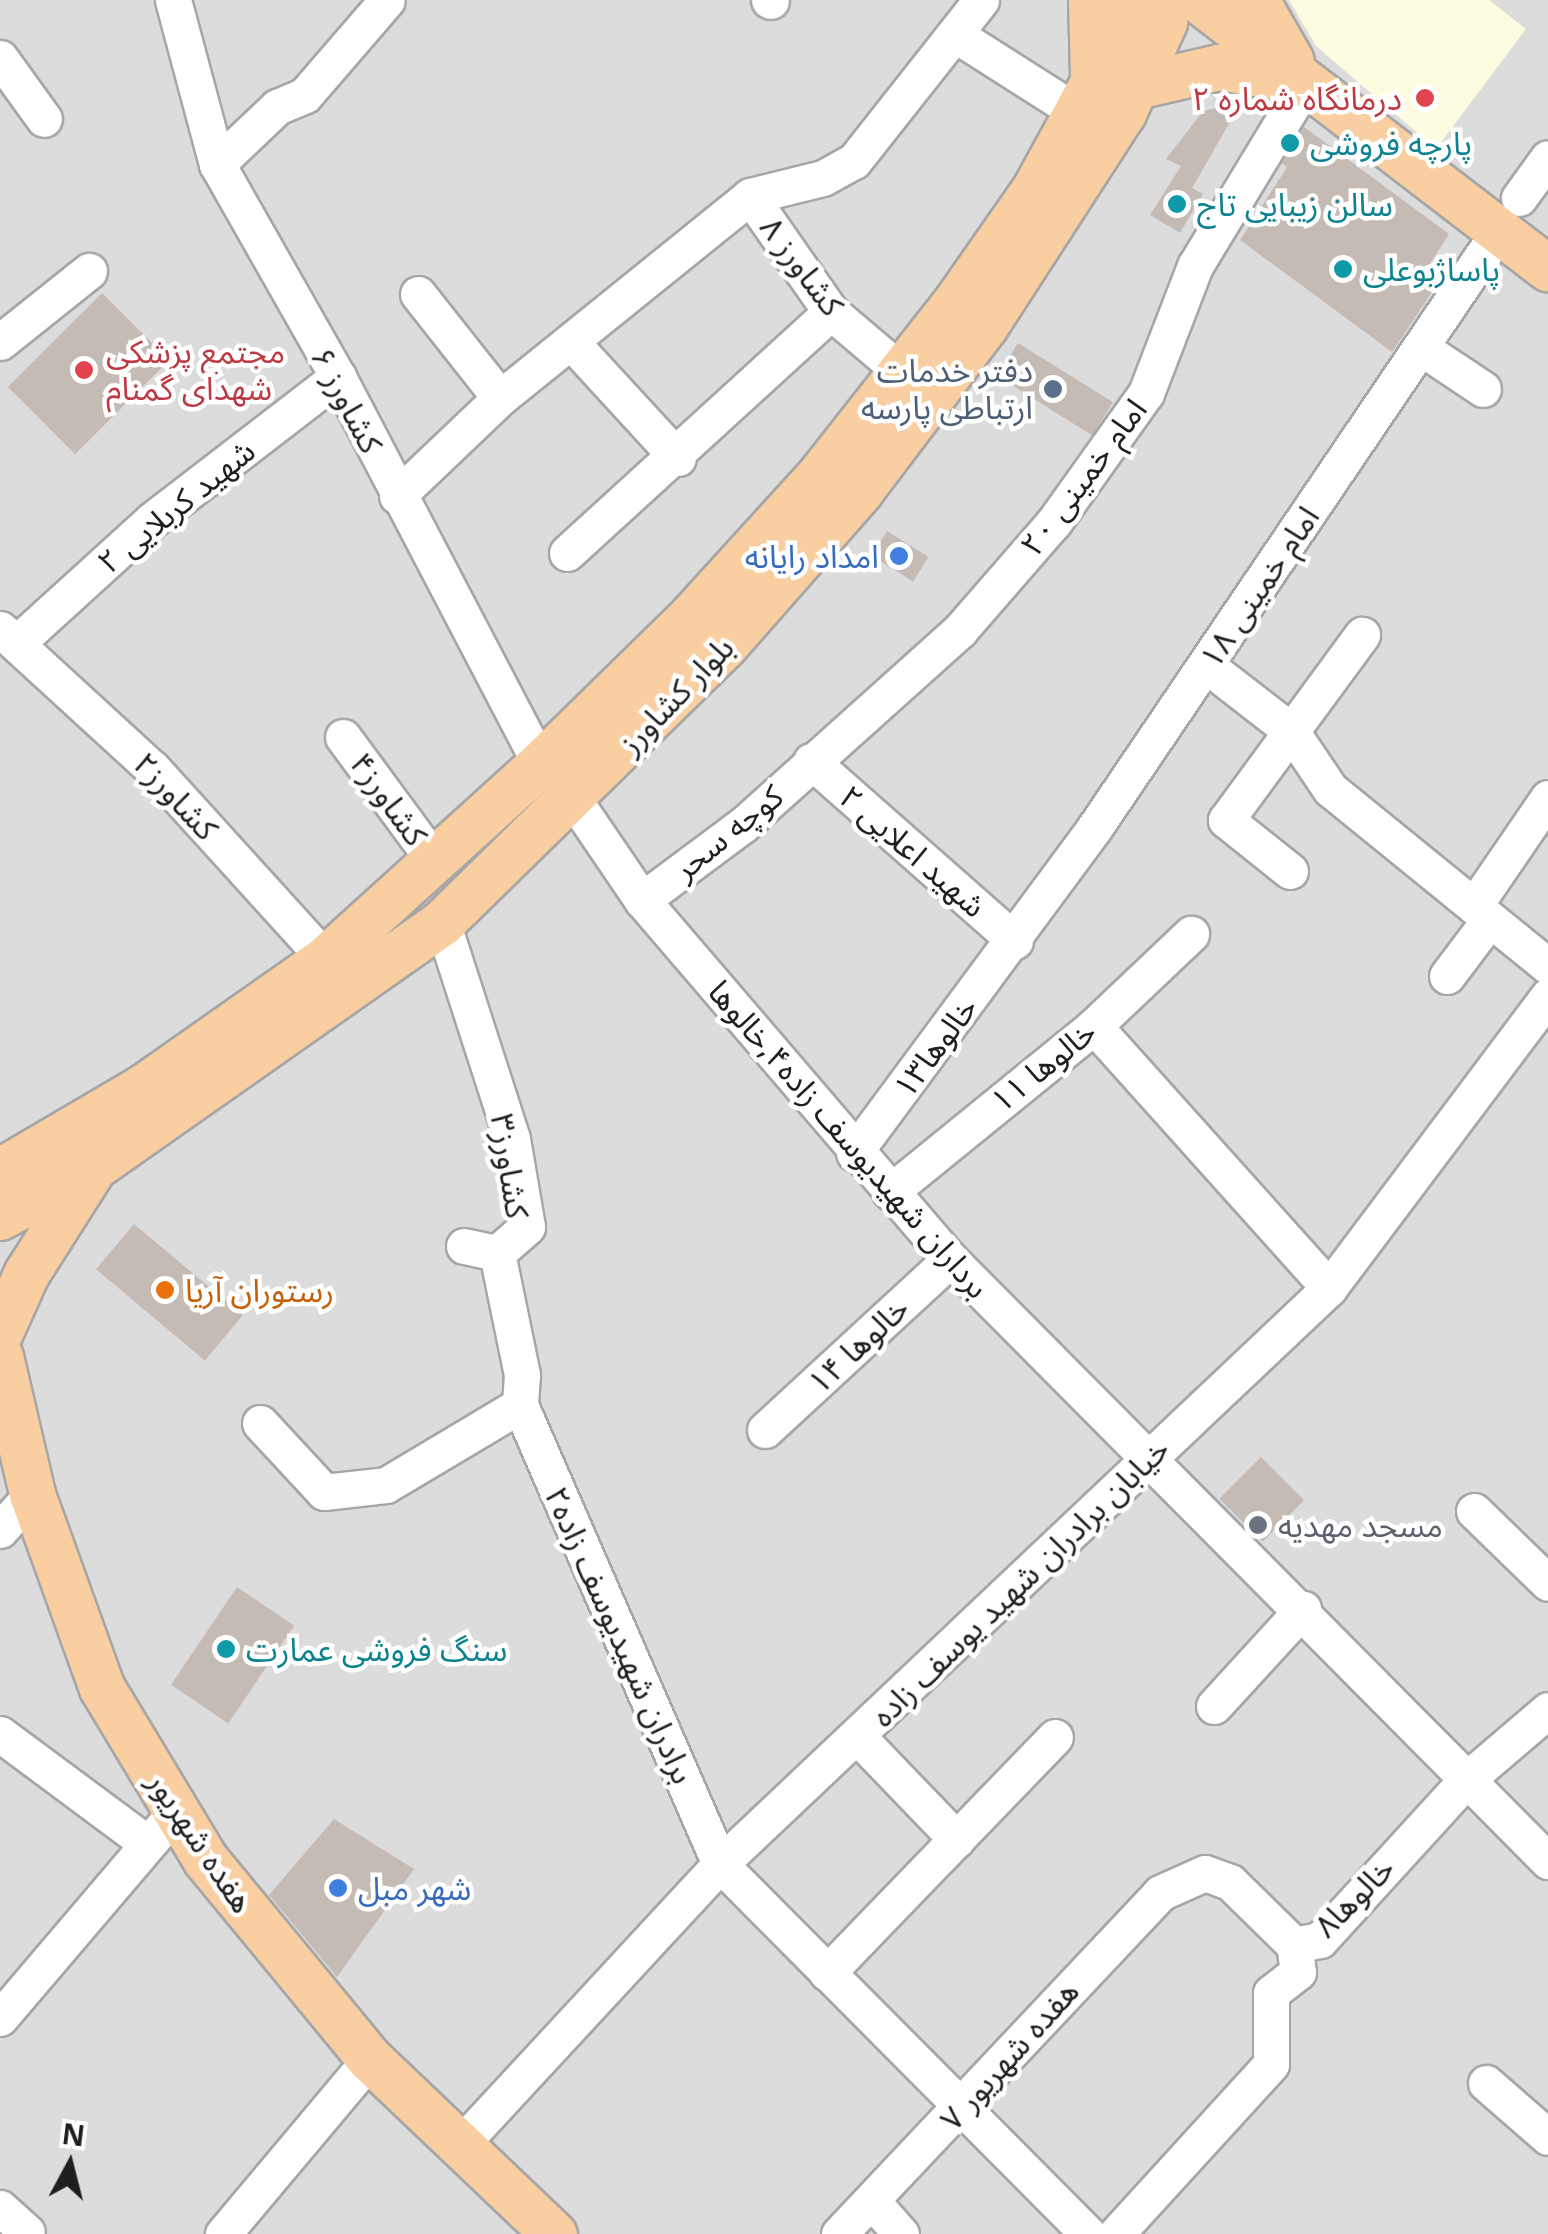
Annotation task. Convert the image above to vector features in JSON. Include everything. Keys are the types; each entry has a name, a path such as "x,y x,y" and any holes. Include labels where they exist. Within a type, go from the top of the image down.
{"main road":[{"path":"1091,0 1104,97 1219,67 1306,83"},
{"name":"بلوار کشاورز","path":"0,1171 52,1157 442,922 574,800 724,646 860,491 985,326 1104,97 1138,0"},
{"name":"بلوار کشاورز","path":"0,1217 52,1157 325,959 540,764 692,615 903,373 1035,188 1164,22 1164,0"},
{"path":"1198,0 1306,83 1509,215 1548,269"},
{"path":"1256,0 1306,83"},
{"path":"0,1332 26,1274 52,1157"},
{"name":"هفده شهریور","path":"0,1356 32,1494 102,1688 162,1827 205,1859 370,2059 554,2234"}],"street":[{"path":"218,164 277,106 305,95 387,0"},
{"path":"397,496 500,398 573,344 750,196 823,178 854,161 965,12 1104,97"},
{"name":"کشاورز ۶","path":"177,13 218,164 338,377 540,764"},
{"path":"0,58 44,119"},
{"name":"امام خمینی ۲۰","path":"811,762 960,630 1054,522 1146,393 1195,266 1306,83"},
{"name":"امام خمینی ۱۸","path":"1015,941 1423,348 1548,158"},
{"name":"کشاورز ۸","path":"750,196 831,312 903,373"},
{"path":"0,342 89,271"},
{"path":"418,294 500,398"},
{"path":"567,553 678,458 831,312"},
{"path":"573,344 678,458"},
{"path":"1423,348 1483,388"},
{"name":"شهید کربلایی ۲","path":"10,635 338,377"},
{"name":"کشاورز۲","path":"10,635 153,769 325,959"},
{"path":"1290,871 1226,820 1362,636"},
{"path":"1206,665 1291,731 1330,788 1548,966"},
{"name":"کشاورز۴","path":"343,737 435,862"},
{"name":"کوچه سحر","path":"642,900 744,824 811,762"},
{"name":"شهید اعلایی ۲","path":"811,762 1015,941"},
{"path":"1447,976 1548,798"},
{"name":"برداران شهیدیوسف زاده۴,خالوها","path":"574,800 642,900 854,1152 950,1259 1146,1459 1302,1608 1465,1781 1548,1861"},
{"name":"کشاورز۳","path":"442,922 512,1139 527,1227 480,1250 522,1375 520,1405"},
{"name":"خالوها ۱۱","path":"890,1192 1094,1026 1191,934"},
{"name":"خالوها۱۳","path":"854,1152 1015,941"},
{"name":"خیابان برادران شهید یوسف زاده","path":"461,2144 720,1864 858,1738 1329,1288 1548,996"},
{"path":"1094,1026 1329,1288"},
{"name":"خالوها ۱۴","path":"765,1430 950,1259"},
{"path":"260,1424 324,1492 386,1485 520,1405"},
{"name":"برادران شهیدیوسف زاده۲","path":"520,1405 720,1864"},
{"path":"0,1530 32,1494"},
{"path":"1474,1510 1548,1583"},
{"path":"1214,1706 1302,1608"},
{"name":"خالوها۸","path":"1182,1883 1204,1873 1230,1882 1294,1945 1320,1940 1465,1781 1548,1710"},
{"path":"0,1734 162,1827 0,2018"},
{"path":"858,1738 957,1840"},
{"path":"828,1972 1055,1738"},
{"path":"720,1864 1088,2234"},
{"name":"هفده شهریور ۷","path":"839,2234 963,2108 1140,1908 1182,1883"},
{"path":"1116,2234 1271,2064 1271,1993 1298,1972 1294,1945"},
{"path":"222,2234 370,2059"},
{"path":"1486,2084 1548,2137"},
{"path":"872,2201 901,2234"},
{"path":"0,2208 28,2232"}],"shaded area":[{"path":"0,0 1548,0 1548,2234 0,2234"},
{"name":"درمانگاه شماره ۲","path":"1289,0 1489,0 1526,29 1436,149 1316,46"}],"building":[{"path":"1241,103 1192,188 1203,194 1180,233 1150,215 1181,166 1166,159 1203,111"},
{"path":"1304,127 1449,234 1420,279 1434,289 1392,352 1240,240 1287,167 1282,163"},
{"name":"مجتمع پزشکی شهدای گمنام","path":"102,293 169,360 75,454 8,387"},
{"name":"دفتر خدمات ارتباطی پارسه","path":"1018,343 1113,402 1092,435 997,376"},
{"name":"امداد رایانه","path":"887,531 929,557 913,582 872,556"},
{"name":"رستوران آریا","path":"134,1224 243,1315 205,1360 96,1269"},
{"name":"مسجد مهدیه","path":"1261,1457 1304,1500 1262,1542 1219,1499"},
{"name":"سنگ فروشی عمارت","path":"237,1587 294,1626 228,1723 171,1685"},
{"name":"شهر مبل","path":"334,1819 414,1869 337,1977 269,1895"}],"place":[{"name":"درمانگاه شماره ۲","path":"1425,98"},
{"name":"پارچه فروشی","path":"1290,143"},
{"name":"سالن زیبایی تاج","path":"1177,204"},
{"name":"پاساژبوعلی","path":"1343,269"},
{"name":"مجتمع پزشکی شهدای گمنام","path":"84,370"},
{"name":"دفتر خدمات ارتباطی پارسه","path":"1053,389"},
{"name":"امداد رایانه","path":"899,556"},
{"name":"رستوران آریا","path":"165,1290"},
{"name":"مسجد مهدیه","path":"1258,1525"},
{"name":"سنگ فروشی عمارت","path":"226,1649"},
{"name":"شهر مبل","path":"338,1888"}]}
